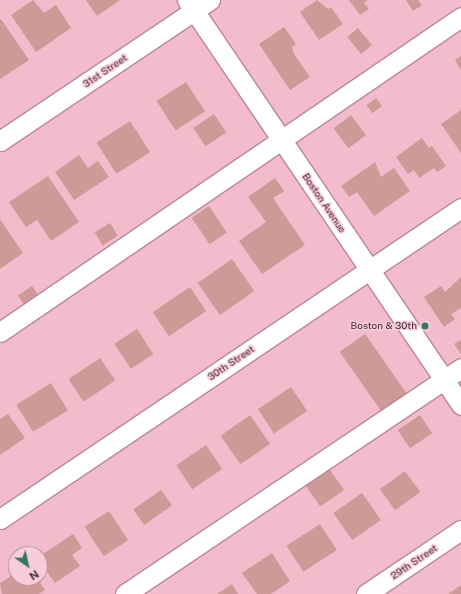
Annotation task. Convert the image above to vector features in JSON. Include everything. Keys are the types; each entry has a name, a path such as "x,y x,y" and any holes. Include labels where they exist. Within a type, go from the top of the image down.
{"street":[{"name":"Boston Avenue","path":"197,3 282,141 461,405"},
{"name":"31st Street","path":"0,141 197,3"},
{"path":"0,332 461,18"},
{"name":"30th Street","path":"0,519 461,208"},
{"path":"125,594 461,368"},
{"name":"29th Street","path":"366,594 461,530"}],"building":[{"path":"33,0 44,13 56,5 71,28 36,52 11,15"},
{"path":"86,0 120,0 97,16"},
{"path":"317,0 328,9 331,7 343,24 319,40 300,12"},
{"path":"349,0 368,0 364,3 369,9 360,15"},
{"path":"406,0 418,0 422,5 413,11"},
{"path":"1,19 29,60 0,79 0,20"},
{"path":"284,27 296,44 292,47 294,54 310,77 290,90 259,44"},
{"path":"358,28 372,45 361,54 347,37"},
{"path":"461,56 461,70 455,60"},
{"path":"186,82 205,111 176,130 157,101"},
{"path":"376,98 382,106 372,113 366,105"},
{"path":"461,110 461,153 441,124"},
{"path":"214,114 226,132 206,146 193,128"},
{"path":"351,115 366,135 348,148 333,128"},
{"path":"130,121 150,152 117,174 96,143"},
{"path":"422,138 429,148 432,146 446,166 437,172 434,168 419,178 414,170 408,174 396,157"},
{"path":"79,155 88,168 98,161 109,177 74,200 55,172"},
{"path":"375,162 381,177 394,168 410,191 374,216 357,192 349,197 341,186"},
{"path":"48,176 79,222 51,241 37,220 26,227 9,202"},
{"path":"275,178 284,191 273,198 305,245 262,274 239,241 266,222 248,197"},
{"path":"209,206 227,233 209,244 192,218"},
{"path":"0,219 23,253 0,269"},
{"path":"110,223 118,236 103,245 95,233"},
{"path":"232,259 254,291 220,315 198,283"},
{"path":"461,277 461,308 451,314 455,319 444,327 424,297 441,286 445,292"},
{"path":"32,286 38,295 24,305 18,296"},
{"path":"190,287 206,311 169,336 153,312"},
{"path":"137,329 153,354 131,369 114,344"},
{"path":"365,334 408,395 383,413 340,352"},
{"path":"461,340 461,354 454,344"},
{"path":"100,358 115,380 84,402 68,379"},
{"path":"51,383 68,410 33,432 16,405"},
{"path":"291,387 307,411 274,433 258,409"},
{"path":"8,414 25,438 0,455 0,419"},
{"path":"250,415 270,444 241,464 221,436"},
{"path":"420,415 432,433 410,448 398,430"},
{"path":"206,445 222,469 192,489 176,465"},
{"path":"328,467 344,490 320,507 304,484"},
{"path":"405,471 420,492 395,510 380,489"},
{"path":"161,490 172,506 144,525 133,510"},
{"path":"362,493 381,520 352,540 333,513"},
{"path":"109,511 128,540 104,556 85,527"},
{"path":"320,524 337,550 303,572 286,546"},
{"path":"73,534 82,548 72,555 80,566 55,583 48,573 48,551"},
{"path":"272,553 290,581 271,594 257,594 242,573"},
{"path":"8,578 8,586 42,586 45,590 39,594 2,594 0,583"},
{"path":"232,584 238,594 217,594"},
{"path":"461,585 461,594 448,594"}],"place":[{"name":"Boston & 30th","path":"425,326"}]}
